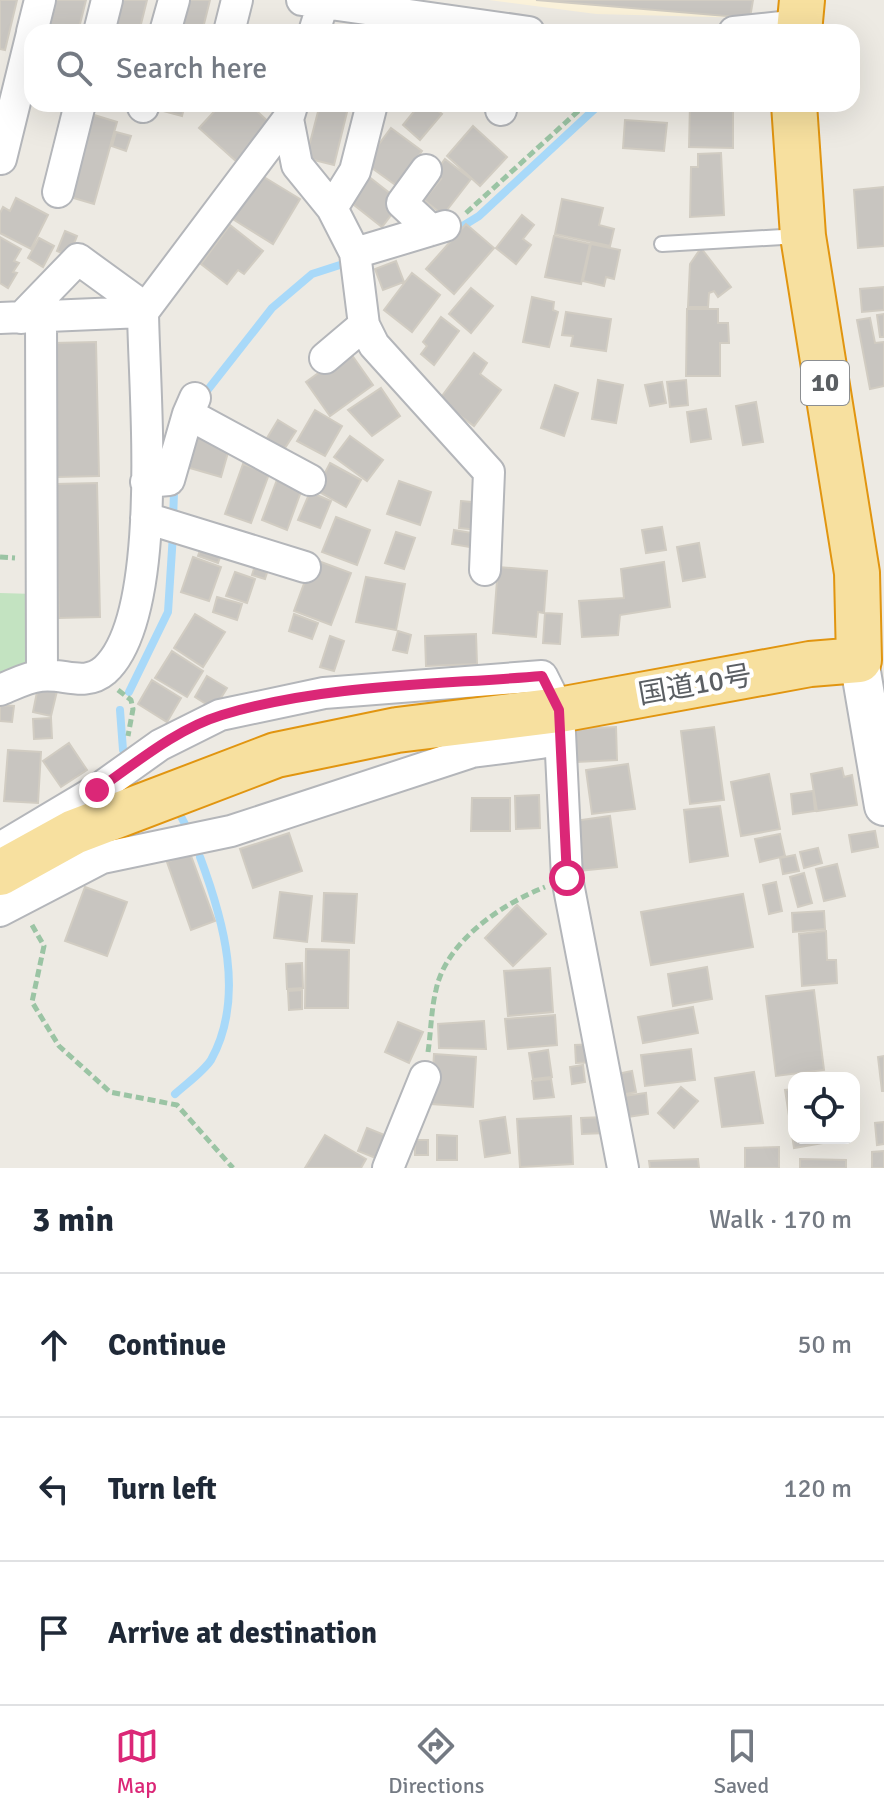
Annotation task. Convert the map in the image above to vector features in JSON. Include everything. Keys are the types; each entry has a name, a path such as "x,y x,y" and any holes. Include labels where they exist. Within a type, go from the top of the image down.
{"highway":[{"name":"10","path":"795,112 803,236 871,661"},
{"name":"国道10号","path":"6,895 74,832 276,755 382,733 559,710 810,664 871,661"}],"street":[{"path":"34,24 40,0"},
{"path":"101,24 107,0"},
{"path":"167,24 174,0"},
{"path":"231,24 237,0"},
{"path":"313,12 392,23"},
{"path":"775,24 800,19"},
{"path":"1,159 24,66"},
{"path":"58,192 78,112"},
{"path":"143,312 289,112"},
{"path":"290,112 297,165 332,208 355,253 364,325 374,345 489,472 485,570"},
{"path":"332,208 355,171 370,112"},
{"path":"426,170 402,203 438,228"},
{"path":"355,253 438,228"},
{"path":"0,690 42,675 78,681 104,671 125,642 137,610 146,518 143,312 133,299 78,259 21,318 42,675"},
{"path":"21,318 143,312"},
{"path":"325,358 364,325"},
{"path":"146,482 169,480 192,406 310,480"},
{"path":"146,518 305,567"},
{"path":"871,661 884,806"},
{"path":"0,848 97,790 143,757 220,715 324,693 542,676 559,710 567,878 623,1168"},
{"path":"6,895 102,858 231,831 472,752 541,743 559,710"},
{"path":"388,1168 425,1077"}],"lane":[{"path":"662,244 803,236"}],"path":[{"path":"438,228 477,206 577,112"},
{"path":"125,642 116,683 119,692 131,700 133,709 128,722 128,740 143,757"},
{"path":"425,1077 436,987 457,947 513,900 567,878"},
{"path":"6,895 44,946 32,1002 59,1046 110,1092 177,1105 233,1168"}],"shaded area":[{"path":"489,0 753,0 750,18 596,14"}],"green space":[{"path":"0,593 34,594 34,662 0,679"}],"building":[{"path":"0,0 17,0 5,50 0,49"},
{"path":"52,0 86,0 80,24 46,24"},
{"path":"115,0 147,0 141,24 110,24"},
{"path":"184,0 210,0 204,24 178,24"},
{"path":"536,0 753,0 750,18"},
{"path":"214,112 258,112 271,124 237,162 199,128"},
{"path":"318,112 347,112 334,165 306,158"},
{"path":"414,112 442,114 420,140 403,125"},
{"path":"690,112 733,112 733,148 689,147"},
{"path":"91,114 117,122 94,204 67,196"},
{"path":"625,120 667,123 664,151 623,148"},
{"path":"473,126 507,157 480,186 447,156"},
{"path":"391,128 422,151 397,186 365,163"},
{"path":"116,132 131,136 126,151 112,146"},
{"path":"721,153 724,215 690,217 691,167 698,167 698,154"},
{"path":"445,159 471,179 443,215 424,200 441,179 434,174"},
{"path":"259,174 300,199 273,244 231,218"},
{"path":"368,176 401,202 382,227 349,201"},
{"path":"884,187 884,246 858,248 854,190"},
{"path":"16,198 48,215 31,249 0,233 0,213 3,207 10,211"},
{"path":"562,199 603,208 599,225 614,229 610,246 555,234"},
{"path":"522,215 534,225 523,239 531,245 516,264 496,248"},
{"path":"466,224 494,248 454,294 426,269"},
{"path":"230,225 263,251 244,274 238,270 227,284 201,264"},
{"path":"65,231 77,236 69,256 57,251"},
{"path":"554,236 590,244 581,284 545,277"},
{"path":"0,237 21,249 14,261 19,263 13,272 17,273 8,288 0,283"},
{"path":"39,238 54,246 43,267 28,258"},
{"path":"591,244 620,250 614,279 606,277 604,286 583,281"},
{"path":"701,248 731,287 718,297 714,291 709,293 708,307 688,307 690,264"},
{"path":"396,261 404,282 383,290 375,269"},
{"path":"412,273 440,295 412,332 384,310"},
{"path":"884,287 884,310 862,312 860,289"},
{"path":"471,288 493,306 471,333 449,314"},
{"path":"532,297 554,302 553,310 558,312 549,347 523,342"},
{"path":"687,309 718,309 718,323 728,323 729,343 720,343 720,376 686,376"},
{"path":"566,312 611,319 606,351 571,346 573,336 562,335"},
{"path":"884,314 884,337 880,337 877,315"},
{"path":"441,317 459,331 434,365 421,354 427,346 423,342"},
{"path":"870,318 875,343 884,342 884,386 870,389 857,320"},
{"path":"96,342 99,476 57,477 54,343"},
{"path":"349,351 373,385 330,416 306,382"},
{"path":"474,353 487,363 480,374 501,390 474,426 439,400"},
{"path":"598,380 623,385 616,423 592,419"},
{"path":"686,380 688,405 670,407 667,382"},
{"path":"662,382 666,403 650,406 645,385"},
{"path":"555,385 578,393 564,436 541,428"},
{"path":"381,388 400,416 372,436 348,410"},
{"path":"756,402 763,442 743,445 736,406"},
{"path":"706,409 711,439 691,442 687,412"},
{"path":"315,410 342,426 325,456 297,441"},
{"path":"278,420 296,431 281,454 264,443"},
{"path":"193,431 231,442 221,477 183,466"},
{"path":"350,436 383,460 367,481 334,457"},
{"path":"330,463 361,480 346,507 316,490"},
{"path":"243,464 269,474 251,523 225,514"},
{"path":"278,477 303,486 287,530 262,520"},
{"path":"399,481 431,492 420,525 387,514"},
{"path":"97,483 100,617 59,618 56,484"},
{"path":"310,492 331,501 320,528 298,520"},
{"path":"461,501 482,503 479,530 459,528"},
{"path":"336,517 370,530 357,565 322,552"},
{"path":"662,527 666,550 646,553 642,530"},
{"path":"454,530 478,534 476,548 452,544"},
{"path":"396,532 415,538 404,569 385,563"},
{"path":"203,542 223,549 218,563 198,556"},
{"path":"699,543 705,577 683,581 677,547"},
{"path":"258,556 271,560 265,579 252,575"},
{"path":"193,557 221,567 209,601 181,592"},
{"path":"313,559 351,573 331,625 294,611"},
{"path":"664,562 670,607 620,615 618,635 582,637 579,601 624,598 621,569"},
{"path":"498,567 547,571 544,613 538,612 536,637 493,633"},
{"path":"235,572 255,579 247,603 226,596"},
{"path":"366,577 405,584 396,630 356,622"},
{"path":"217,597 242,604 237,620 213,612"},
{"path":"545,613 562,614 560,644 543,643"},
{"path":"195,614 225,632 203,667 174,648"},
{"path":"294,614 318,623 312,639 289,631"},
{"path":"398,631 411,635 407,653 393,650"},
{"path":"476,634 477,664 426,666 425,636"},
{"path":"330,636 344,641 334,671 320,667"},
{"path":"172,651 203,671 187,697 155,678"},
{"path":"207,676 227,688 214,709 195,697"},
{"path":"152,680 181,698 167,722 138,704"},
{"path":"38,687 57,691 51,716 33,712"},
{"path":"0,705 14,706 12,722 0,721"},
{"path":"51,718 52,738 34,739 33,719"},
{"path":"616,727 617,760 576,762 576,729"},
{"path":"714,727 724,800 690,804 681,731"},
{"path":"69,743 87,770 61,787 43,761"},
{"path":"8,750 41,752 38,803 4,801"},
{"path":"628,764 635,809 592,814 586,770"},
{"path":"842,768 844,777 852,775 857,805 817,811 811,774"},
{"path":"769,774 780,829 741,836 731,782"},
{"path":"813,791 815,811 793,814 791,794"},
{"path":"539,795 540,828 516,829 515,796"},
{"path":"472,798 510,798 510,831 471,831"},
{"path":"720,806 728,856 690,862 684,810"},
{"path":"610,816 617,867 579,871 574,821"},
{"path":"875,831 878,847 852,852 849,835"},
{"path":"289,833 302,871 253,888 240,849"},
{"path":"780,834 785,856 760,862 755,839"},
{"path":"818,848 822,863 804,868 800,852"},
{"path":"190,853 215,921 191,930 167,862"},
{"path":"795,855 799,871 783,874 780,858"},
{"path":"837,864 845,896 824,901 816,869"},
{"path":"804,873 812,903 798,907 790,877"},
{"path":"776,882 782,911 769,914 763,885"},
{"path":"85,887 127,902 107,956 65,941"},
{"path":"280,892 312,896 307,942 274,938"},
{"path":"324,893 357,894 354,943 322,941"},
{"path":"743,894 753,947 651,965 641,912"},
{"path":"517,905 546,934 513,966 485,938"},
{"path":"824,911 825,929 793,932 792,913"},
{"path":"826,931 827,960 836,960 837,983 802,986 799,934"},
{"path":"306,949 349,950 348,1008 305,1008"},
{"path":"302,963 303,988 287,989 286,964"},
{"path":"707,967 712,999 673,1006 668,974"},
{"path":"550,968 553,1012 508,1016 504,971"},
{"path":"302,990 302,1009 289,1010 288,991"},
{"path":"814,990 824,1070 788,1072 776,1076 766,996"},
{"path":"693,1007 698,1033 643,1043 638,1017"},
{"path":"555,1015 557,1045 508,1049 505,1019"},
{"path":"484,1021 486,1049 439,1048 438,1024"},
{"path":"398,1022 423,1032 409,1063 385,1052"},
{"path":"597,1044 598,1062 576,1063 575,1045"},
{"path":"691,1049 695,1080 645,1086 641,1055"},
{"path":"548,1050 552,1077 533,1079 529,1053"},
{"path":"434,1054 476,1057 473,1107 431,1104"},
{"path":"884,1056 884,1091 882,1091 878,1057"},
{"path":"583,1065 585,1082 572,1084 570,1067"},
{"path":"632,1071 636,1092 621,1095 617,1074"},
{"path":"754,1072 763,1123 722,1127 715,1078"},
{"path":"551,1079 554,1097 534,1099 532,1081"},
{"path":"681,1087 698,1101 674,1128 658,1113"},
{"path":"646,1093 648,1114 627,1117 624,1096"},
{"path":"571,1116 573,1164 520,1167 517,1119"},
{"path":"505,1117 510,1153 485,1157 480,1121"},
{"path":"605,1117 606,1133 582,1134 581,1118"},
{"path":"884,1122 884,1144 877,1145 875,1123"},
{"path":"367,1128 392,1138 383,1161 358,1151"},
{"path":"325,1135 366,1159 361,1168 305,1168"},
{"path":"437,1135 457,1136 457,1160 437,1160"},
{"path":"415,1140 428,1140 428,1155 415,1155"},
{"path":"793,1144 817,1144 794,1148"},
{"path":"779,1147 779,1168 745,1168 745,1148"},
{"path":"884,1151 884,1168 872,1168 872,1152"},
{"path":"698,1159 699,1168 650,1168 649,1161"},
{"path":"800,1159 846,1160 846,1168 800,1168"}],"waterway":[{"path":"453,232 479,216 591,112"},
{"path":"206,392 272,308 312,274 343,264"},
{"path":"173,520 174,492"},
{"path":"129,692 168,612 173,534"},
{"path":"120,710 123,750"},
{"path":"177,809 186,826"},
{"path":"175,1094 211,1060 222,1036 227,1010 229,984 223,932 200,857"}],"route":[{"path":"97,790 160,745 220,715 324,693 542,676 559,710 567,878"}]}
